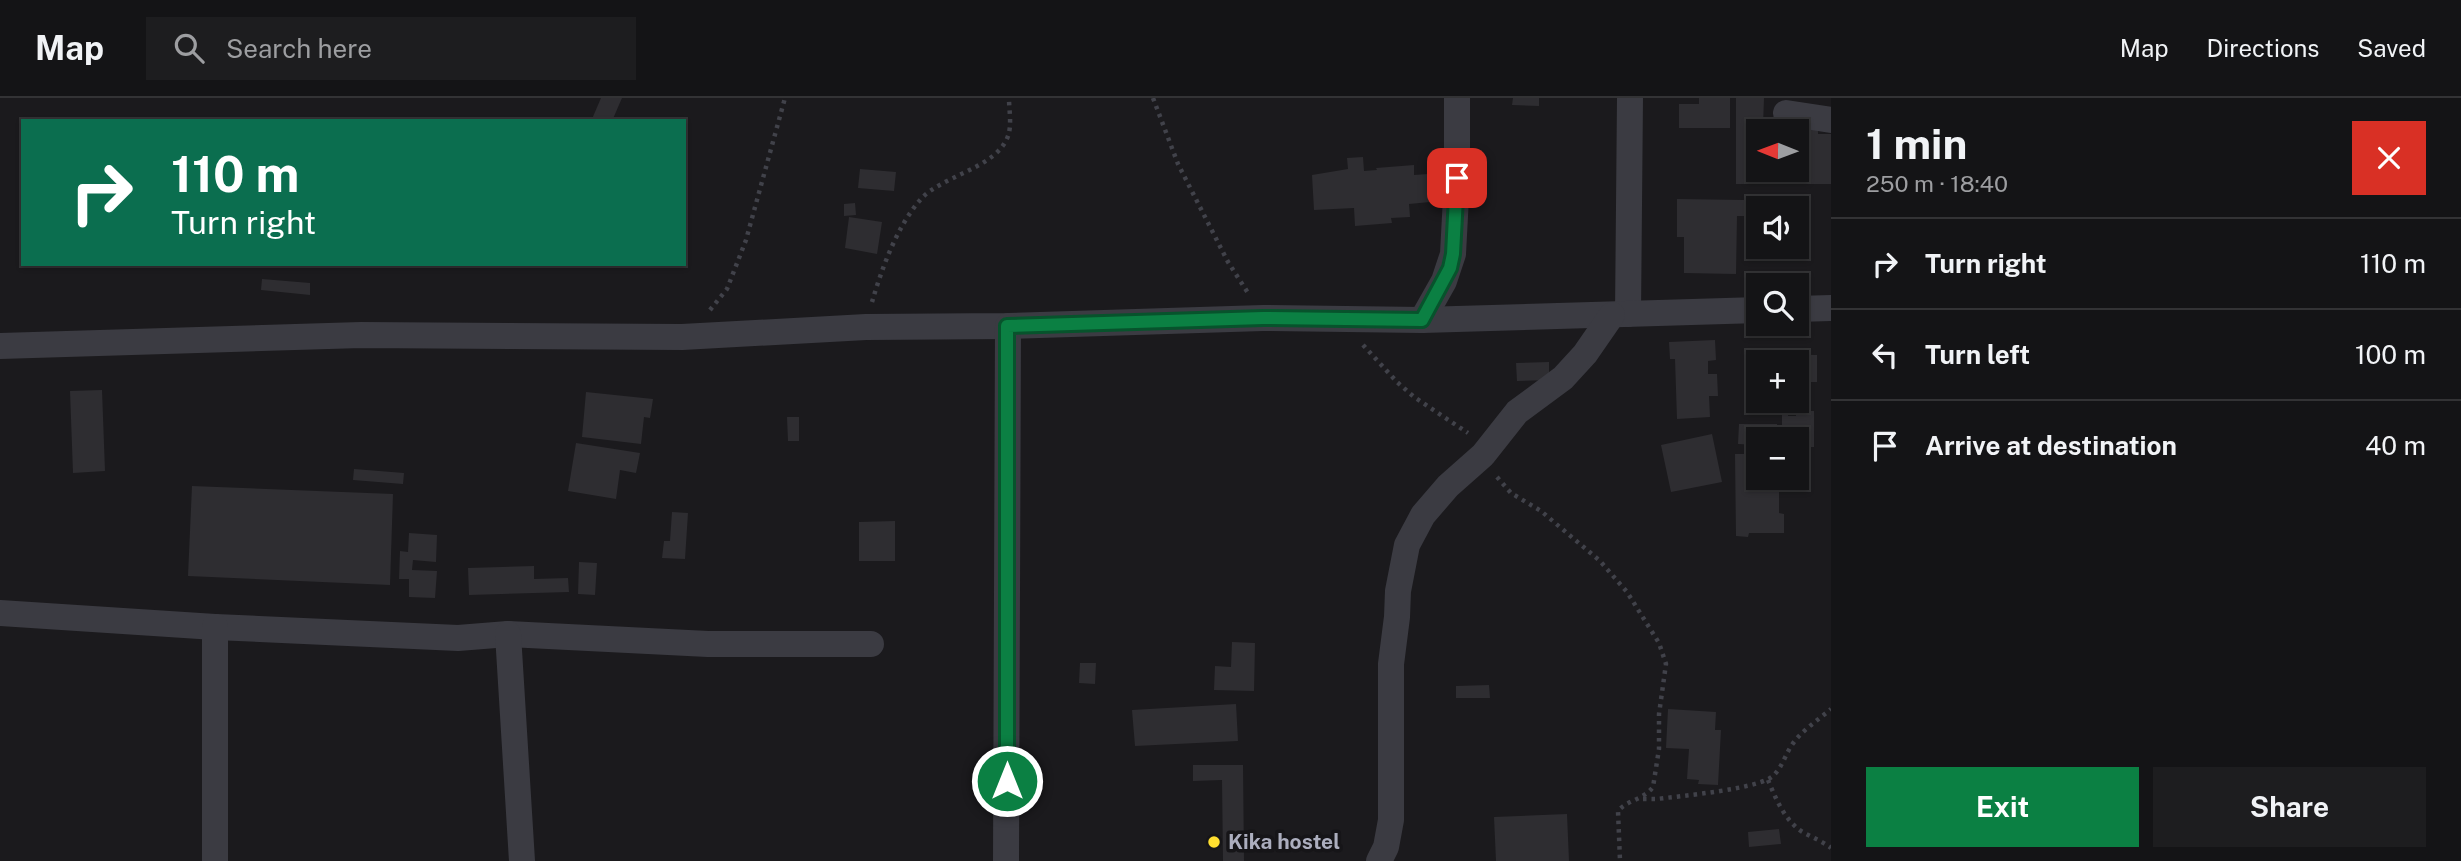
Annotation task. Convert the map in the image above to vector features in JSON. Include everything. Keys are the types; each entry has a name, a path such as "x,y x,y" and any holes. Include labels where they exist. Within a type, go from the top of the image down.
{"street":[{"path":"1422,320 1444,281 1453,254 1457,98"},
{"path":"1379,861 1386,847 1391,820 1391,664 1398,591 1407,545 1423,515 1448,486 1487,451 1517,412 1563,378 1620,314 1630,98"},
{"path":"1786,113 1831,120"},
{"path":"1809,309 1831,308"},
{"path":"0,346 361,335 682,337 866,327 1007,326 1263,318 1422,320 1746,310"},
{"path":"1006,861 1007,326"},
{"path":"0,612 215,627 458,638 508,634 708,645 871,644"},
{"path":"215,627 215,861"},
{"path":"508,634 522,861"}],"path":[{"path":"682,337 727,289 746,240 785,98"},
{"path":"866,327 881,270 907,220 921,199 932,190 978,165 993,155 1005,142 1009,131 1009,98"},
{"path":"1153,98 1178,164 1211,231 1263,318"},
{"path":"1337,320 1396,382 1487,451 1504,486 1541,511 1600,561 1628,592 1659,643 1666,664 1653,787 1642,799"},
{"path":"1620,861 1620,807 1642,799 1745,786 1768,780 1775,775 1792,744 1831,709"},
{"path":"1768,780 1775,799 1791,822 1831,848"}],"building":[{"path":"601,98 622,98 613,119 592,119"},
{"path":"1513,98 1539,98 1539,106 1512,105"},
{"path":"1699,98 1730,98 1730,128 1679,128 1679,104 1699,104"},
{"path":"1736,98 1764,98 1763,119 1746,119 1746,182 1810,182 1810,127 1818,127 1818,134 1831,134 1831,184 1736,184"},
{"path":"1363,157 1364,171 1414,165 1414,175 1428,174 1430,202 1409,204 1410,217 1391,218 1392,223 1355,226 1354,208 1314,210 1312,175 1348,169 1347,158"},
{"path":"860,169 896,172 894,191 858,188"},
{"path":"1677,199 1744,200 1744,216 1737,216 1736,274 1684,273 1684,237 1677,237"},
{"path":"855,203 856,215 844,216 844,204"},
{"path":"849,217 882,222 877,254 845,248"},
{"path":"262,279 310,283 310,295 261,290"},
{"path":"1715,340 1716,360 1708,361 1708,374 1717,374 1718,396 1709,396 1710,417 1677,419 1675,359 1670,359 1669,342"},
{"path":"1809,355 1817,355 1817,382 1810,382 1810,406"},
{"path":"1549,362 1549,380 1517,381 1516,363"},
{"path":"102,390 105,471 73,473 70,391"},
{"path":"586,392 653,399 650,418 644,417 641,444 582,437"},
{"path":"1814,411 1814,447 1809,447 1809,427 1782,425 1782,413 1796,416 1796,413"},
{"path":"787,417 799,417 799,441 788,441"},
{"path":"1739,424 1777,424 1777,427 1746,427 1746,444 1738,444"},
{"path":"1712,434 1722,482 1671,492 1661,445"},
{"path":"576,443 640,453 636,473 620,470 616,499 568,491"},
{"path":"1735,454 1746,454 1746,490 1779,490 1779,513 1784,514 1784,533 1749,533 1748,537 1736,536"},
{"path":"354,469 404,473 403,484 353,480"},
{"path":"192,486 393,494 390,585 188,576"},
{"path":"672,512 688,513 685,559 662,558 664,541 670,541"},
{"path":"895,521 895,561 859,561 859,522"},
{"path":"409,533 437,535 436,562 413,560 412,570 437,571 435,598 409,597 409,579 399,579 400,551 408,552"},
{"path":"579,562 597,563 595,595 578,594"},
{"path":"534,566 534,579 568,578 569,592 469,595 468,568"},
{"path":"1232,642 1255,643 1254,691 1214,690 1215,666 1231,667"},
{"path":"1080,663 1096,663 1095,684 1079,683"},
{"path":"1489,685 1490,698 1456,698 1456,686"},
{"path":"1236,704 1238,741 1135,746 1132,710"},
{"path":"1668,709 1716,712 1715,730 1721,730 1718,785 1698,784 1699,780 1687,779 1689,749 1666,748"},
{"path":"1193,765 1243,765 1244,861 1223,861 1222,780 1193,781"},
{"path":"1567,814 1569,861 1496,861 1494,817"},
{"path":"1779,829 1781,844 1749,847 1748,832"}],"place":[{"name":"Kika hostel","path":"1214,842"}],"route":[{"path":"1007,781 1007,326 1263,318 1422,320 1450,268 1457,178"}]}
